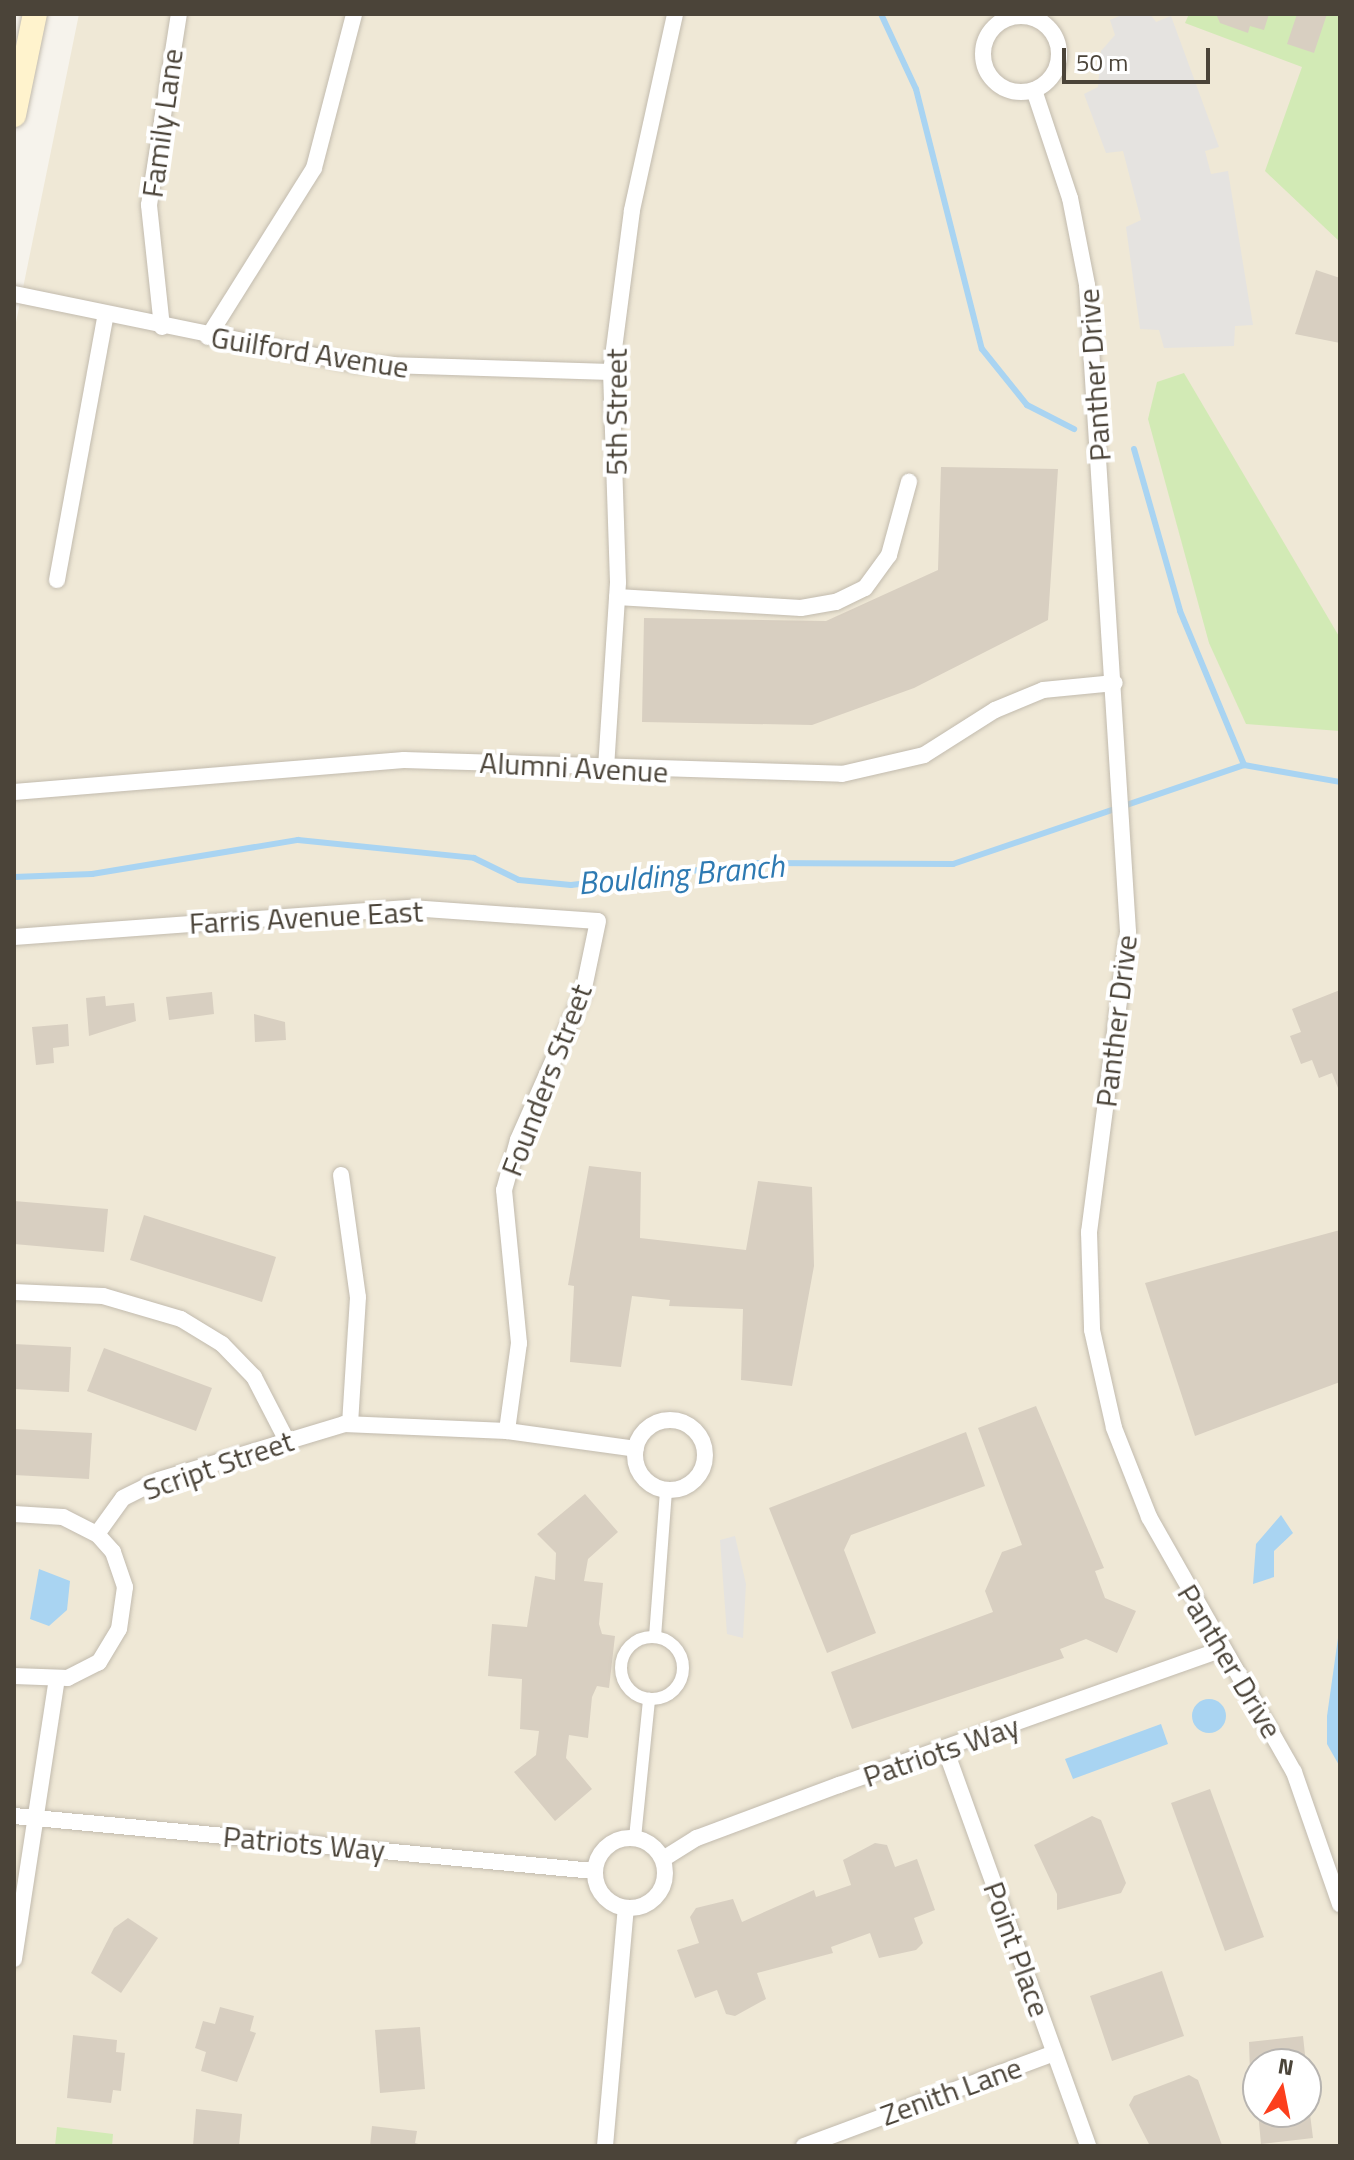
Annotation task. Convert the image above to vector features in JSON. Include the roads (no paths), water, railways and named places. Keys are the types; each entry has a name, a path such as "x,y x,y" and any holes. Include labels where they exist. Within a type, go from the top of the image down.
{"main road":[{"path":"14,115 35,14"}],"street":[{"name":"Family Lane","path":"162,327 149,205 179,14"},
{"path":"208,337 314,168 354,14"},
{"name":"5th Street","path":"606,768 617,597 611,372 632,210 675,14"},
{"path":"1025,15 1048,28 1059,50 1054,75 1034,90 1009,91 989,76 982,53 989,22 1025,15"},
{"name":"Panther Drive","path":"1034,90 1070,198 1087,285 1124,845 1128,959 1089,1232 1092,1330 1114,1428 1149,1517 1294,1772 1340,1904"},
{"name":"Guilford Avenue","path":"14,294 208,337 411,369 611,372"},
{"path":"57,580 106,314"},
{"path":"617,597 801,608 836,602 865,588 889,555 909,482"},
{"name":"Alumni Avenue","path":"14,792 404,760 803,775 891,768 1012,701 1115,683"},
{"name":"Farris Avenue East","path":"14,937 411,908 598,921"},
{"name":"Founders Street","path":"507,1431 519,1343 504,1190 518,1140 583,993 598,921"},
{"path":"341,1175 358,1297 350,1424"},
{"path":"14,1292 103,1296 181,1319 222,1344 254,1377 287,1441"},
{"path":"666,1420 697,1433 703,1467 688,1485 666,1489 639,1471 636,1449 646,1430 666,1420"},
{"name":"Script Street","path":"97,1534 123,1498 159,1480 350,1424 507,1431 636,1449"},
{"path":"655,1637 666,1489"},
{"path":"14,1514 63,1517 97,1534 113,1552 125,1587 119,1629 99,1662 57,1678 14,1676"},
{"path":"655,1637 674,1646 683,1672 669,1694 649,1699 626,1686 621,1665 634,1642 655,1637"},
{"name":"Patriots Way","path":"663,1859 697,1838 946,1751 1222,1649"},
{"path":"14,1959 40,1820 57,1678"},
{"path":"635,1838 649,1699"},
{"name":"Point Place","path":"946,1751 1088,2146"},
{"name":"Patriots Way","path":"14,1816 594,1871"},
{"path":"635,1838 663,1859 659,1894 626,1908 607,1900 594,1871 603,1850 635,1838"},
{"path":"605,2146 626,1908"},
{"name":"Zenith Lane","path":"804,2146 1054,2053"}],"water":[{"path":"1281,1515 1293,1533 1274,1551 1274,1577 1253,1584 1256,1544"},
{"path":"39,1569 70,1581 67,1610 49,1626 30,1619"},
{"path":"1340,1624 1340,1767 1327,1744 1327,1716"},
{"path":"1209,1699 1221,1704 1226,1716 1221,1728 1209,1733 1197,1728 1192,1716 1197,1704"},
{"path":"1161,1724 1168,1744 1073,1779 1065,1759"}],"waterway":[{"path":"881,14 916,89 982,349 1027,405 1074,429"},
{"path":"1134,449 1180,611 1244,765"},
{"name":"Boulding Branch","path":"14,877 92,874 298,840 474,858 519,880 571,885 757,863 953,864 1244,765 1340,782"}]}
